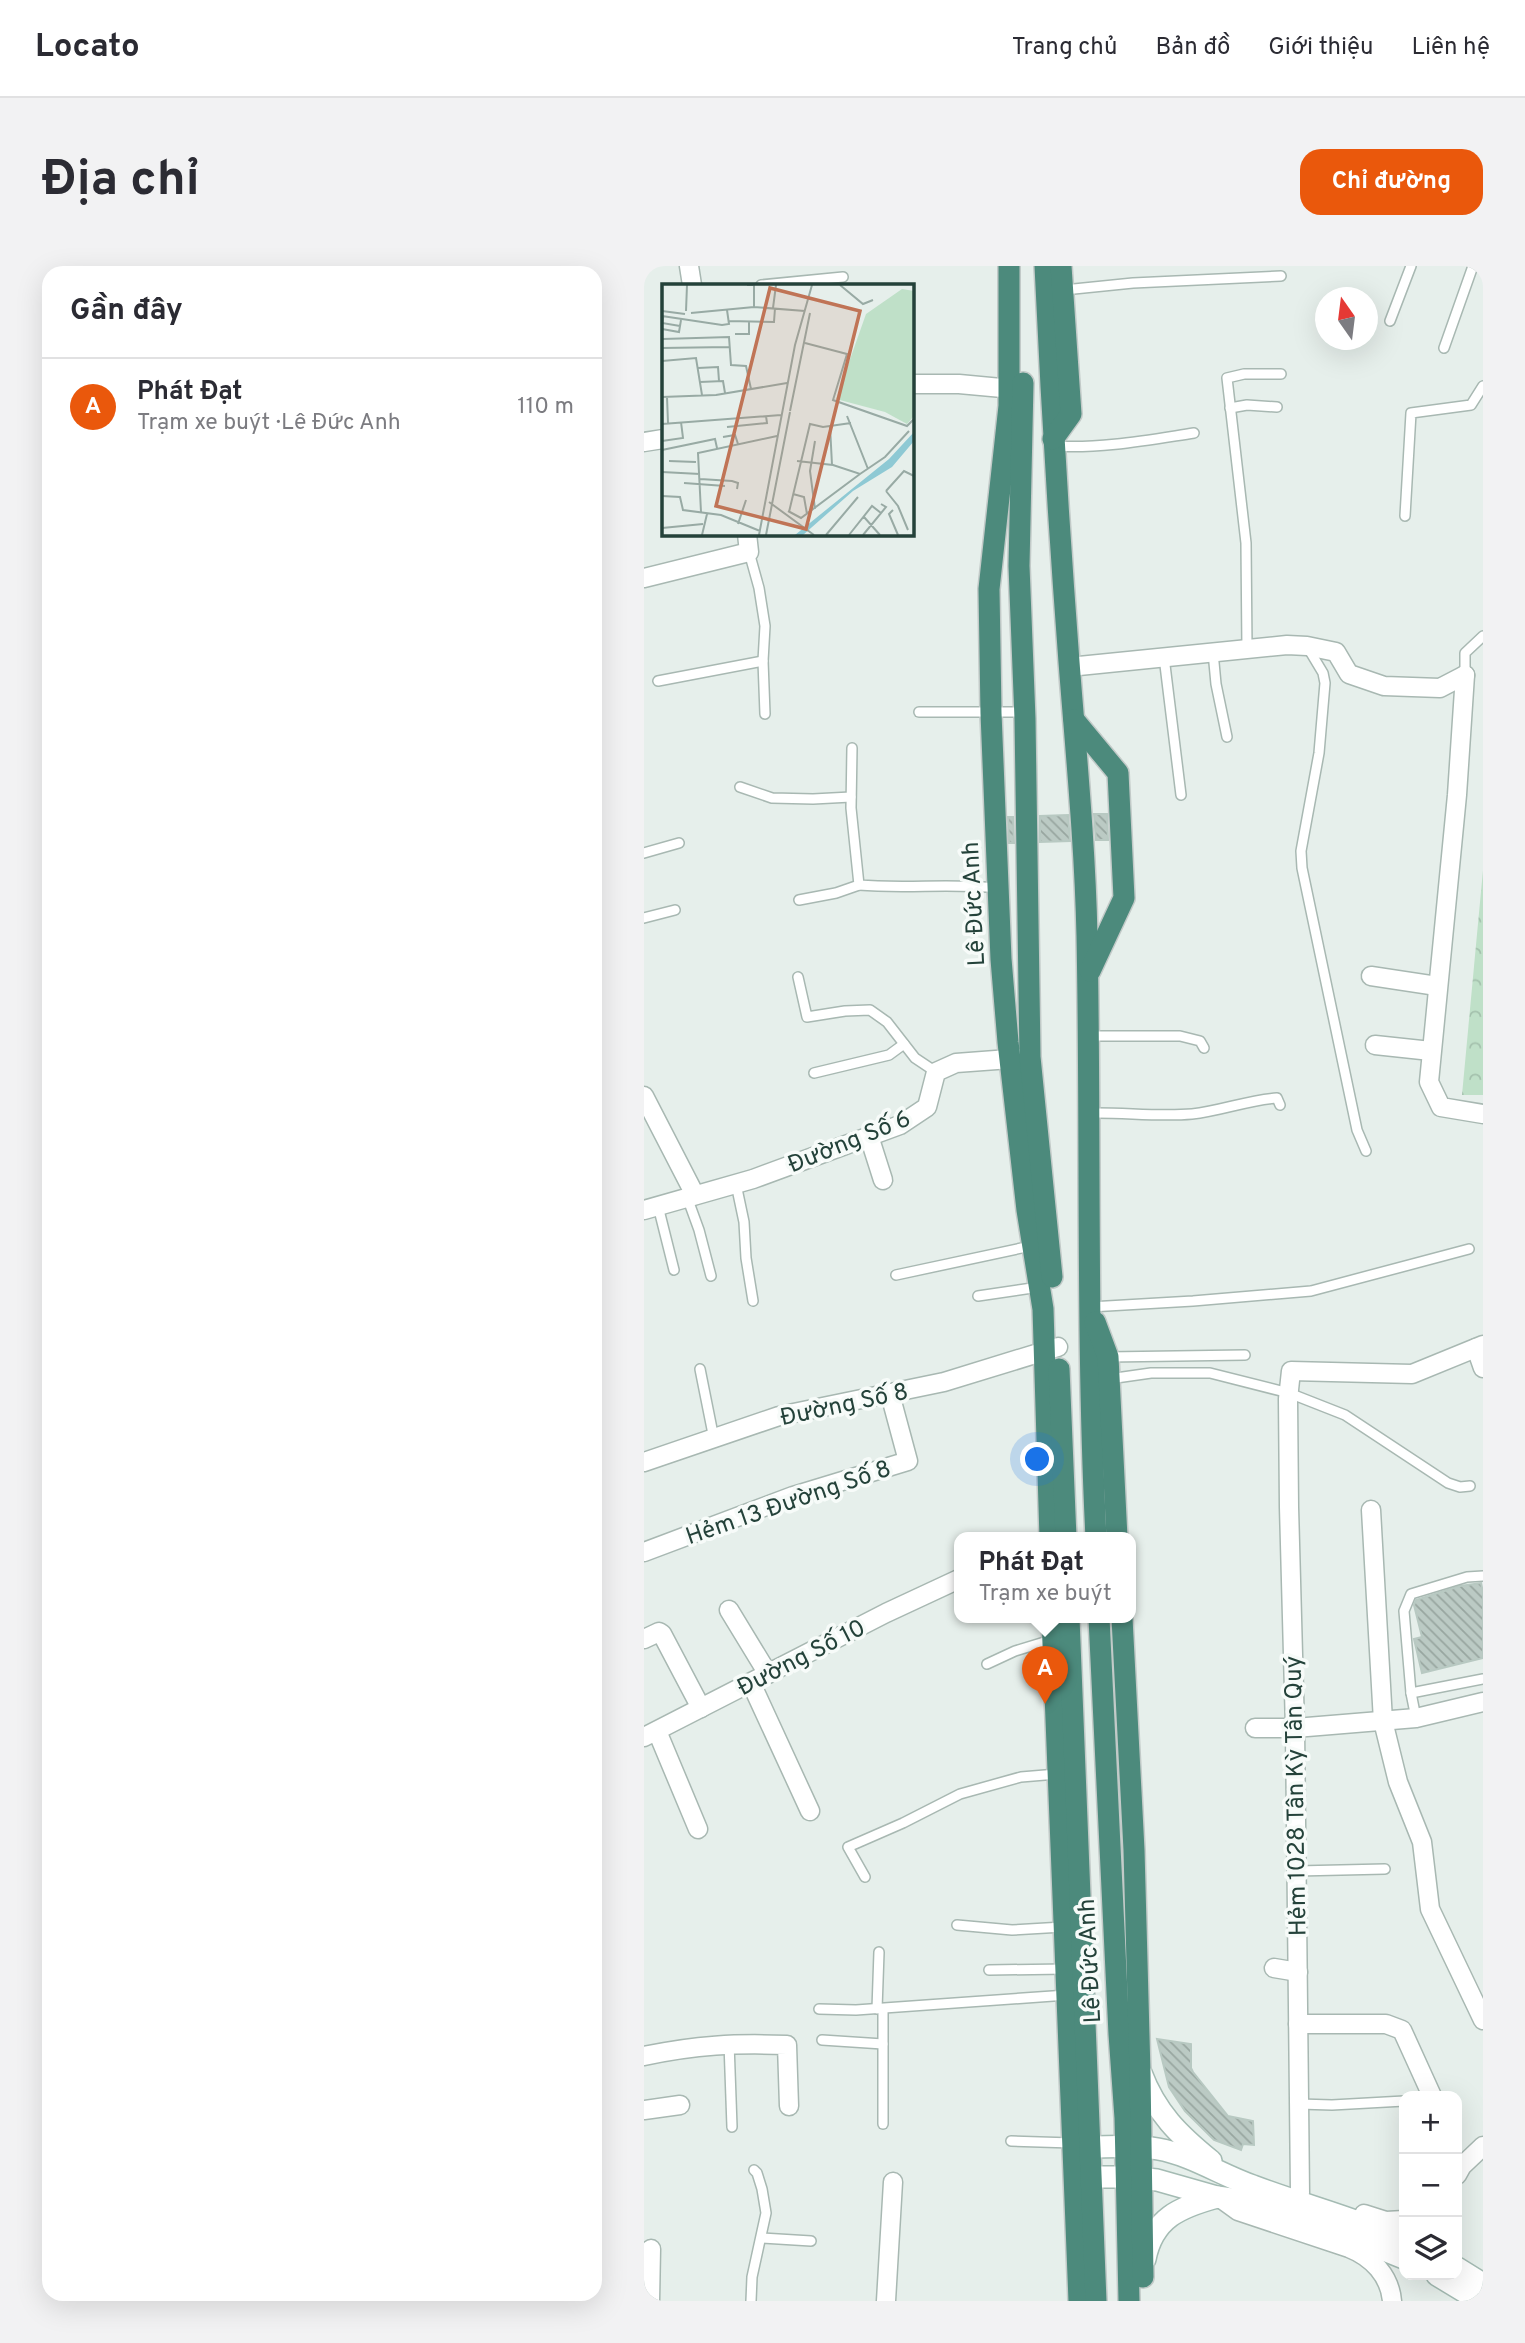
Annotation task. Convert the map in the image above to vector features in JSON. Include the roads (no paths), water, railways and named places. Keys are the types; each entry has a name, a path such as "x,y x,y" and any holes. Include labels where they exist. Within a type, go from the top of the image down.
{"highway":[{"name":"Lê Đức Anh","path":"1009,266 1016,389 1025,712 1020,1059"},
{"name":"Lê Đức Anh","path":"1019,266 1016,389 990,568 991,713 1001,959 1020,1059 1051,1349 1053,1532"},
{"path":"1045,266 1053,442 1083,833 1089,1036 1087,1113 1091,1437 1096,1532"},
{"path":"1053,442 1072,414 1061,266"},
{"path":"1074,720 1118,773 1124,898 1086,979"},
{"path":"1090,1307 1108,1368 1117,1532"},
{"name":"Lê Đức Anh","path":"1069,1623 1080,2145 1079,2301"},
{"name":"Lê Đức Anh","path":"1099,1623 1108,1800 1133,2147 1136,2278 1143,2301"},
{"name":"Lê Đức Anh","path":"1122,1623 1140,2073 1133,2147"},
{"name":"Lê Đức Anh","path":"1052,1629 1067,1995 1080,2145 1090,2177 1096,2301"},
{"path":"1108,1800 1131,1799"},
{"name":"Lê Đức Anh","path":"1129,2301 1136,2278"}],"main road":[{"path":"1140,2073 1157,2109 1177,2132 1247,2193 1399,2256"},
{"path":"1080,2145 1133,2147 1172,2153 1227,2174"},
{"path":"1090,2177 1157,2180 1217,2197"},
{"path":"1136,2278 1157,2228 1187,2206 1217,2197 1247,2193 1358,2221 1399,2238"},
{"path":"1462,2271 1483,2284"},
{"path":"1445,2280 1480,2301"}],"street":[{"path":"689,266 692,284"},
{"path":"914,384 959,384 1016,389"},
{"path":"644,442 662,439"},
{"path":"644,578 748,552 747,536"},
{"path":"1069,667 1287,645 1336,652 1349,674 1384,685 1440,688 1465,674"},
{"path":"1465,674 1457,795 1429,1082 1441,1107 1483,1114"},
{"path":"1371,976 1437,986"},
{"path":"1375,1045 1431,1051"},
{"path":"936,1072 956,1063 1020,1059"},
{"name":"Đường Số 6","path":"651,1208 736,1184 900,1125 927,1107 936,1072"},
{"path":"644,1096 691,1196"},
{"path":"869,1136 883,1180"},
{"path":"1289,1396 1291,1371 1412,1374 1479,1347 1483,1368"},
{"name":"Đường Số 8","path":"644,1462 779,1416 944,1382 1051,1349"},
{"name":"Hẻm 13 Đường Số 8","path":"644,1552 793,1496 908,1461 890,1394"},
{"name":"Hẻm 1028 Tân Kỳ Tân Quý","path":"1289,1396 1300,2193"},
{"path":"1371,1510 1383,1721 1398,1782 1422,1842 1430,1909 1483,2020"},
{"name":"Đường Số 10","path":"650,1734 886,1613 954,1581"},
{"path":"729,1610 768,1674"},
{"path":"644,1639 659,1632 662,1634 701,1708"},
{"path":"751,1683 810,1811"},
{"path":"1255,1728 1295,1728 1416,1718 1483,1702"},
{"path":"650,1734 698,1829"},
{"path":"1274,1968 1298,1972"},
{"path":"1298,2024 1386,2024 1402,2030 1430,2091"},
{"path":"644,2056 729,2043 788,2045 789,2106"},
{"path":"644,2110 680,2105"},
{"path":"1462,2164 1483,2146"},
{"path":"1227,2174 1250,2176 1395,2221"},
{"path":"886,2301 892,2182"},
{"path":"1217,2197 1238,2211 1349,2248 1365,2256 1385,2277 1392,2301"},
{"path":"650,2301 651,2249"}],"lane":[{"path":"1391,321 1411,266"},
{"path":"1444,348 1473,266"},
{"path":"1062,290 1133,283 1281,276"},
{"path":"771,284 843,277"},
{"path":"1247,649 1246,543 1227,378 1244,374 1281,374"},
{"path":"1405,516 1411,413 1471,405 1483,386"},
{"path":"1230,408 1247,405 1277,407"},
{"path":"1053,442 1077,447 1194,433"},
{"path":"748,552 759,588 765,626 765,714"},
{"path":"1465,674 1465,653 1483,636"},
{"path":"1307,646 1323,673 1325,683 1319,753 1301,851 1301,868 1357,1130 1366,1151"},
{"path":"1213,652 1216,684 1227,737"},
{"path":"1164,657 1181,795"},
{"path":"658,681 763,661"},
{"path":"919,712 1025,712"},
{"path":"852,748 851,797 859,885"},
{"path":"740,787 772,798 851,797"},
{"path":"644,853 679,844"},
{"path":"799,901 859,885 891,888 972,885 998,888"},
{"path":"644,918 674,910"},
{"path":"798,977 807,1017 870,1010 887,1022 915,1058 936,1072"},
{"path":"1089,1036 1180,1035 1200,1041 1204,1048"},
{"path":"814,1073 889,1055 904,1044"},
{"path":"1087,1113 1190,1114 1277,1098 1280,1105"},
{"path":"736,1184 744,1222 753,1301"},
{"path":"691,1196 711,1276"},
{"path":"651,1208 674,1270"},
{"path":"896,1275 1040,1244"},
{"path":"1090,1307 1311,1291 1469,1248"},
{"path":"978,1296 1046,1286"},
{"path":"1108,1368 1245,1355"},
{"path":"1108,1368 1151,1373 1210,1373 1289,1396 1345,1415 1448,1483 1460,1487 1470,1486"},
{"path":"701,1369 714,1438"},
{"path":"1416,1718 1411,1693 1404,1611 1411,1594 1467,1577 1483,1576"},
{"path":"987,1664 1052,1629"},
{"path":"1411,1693 1483,1679"},
{"path":"865,1877 848,1847 960,1794 1021,1777 1057,1774"},
{"path":"1297,1871 1385,1869"},
{"path":"957,1925 1012,1930 1065,1927"},
{"path":"878,1952 883,2044 883,2124"},
{"path":"989,1970 1066,1969"},
{"path":"819,2009 880,2009 1067,1995"},
{"path":"822,2040 883,2044"},
{"path":"729,2043 732,2127"},
{"path":"1299,2104 1399,2101"},
{"path":"1011,2141 1080,2145"},
{"path":"751,2301 755,2259 766,2213 762,2189 754,2170"},
{"path":"762,2238 811,2241"}],"place":[{"name":"Phát Đạt","path":"1045,1704"}]}
